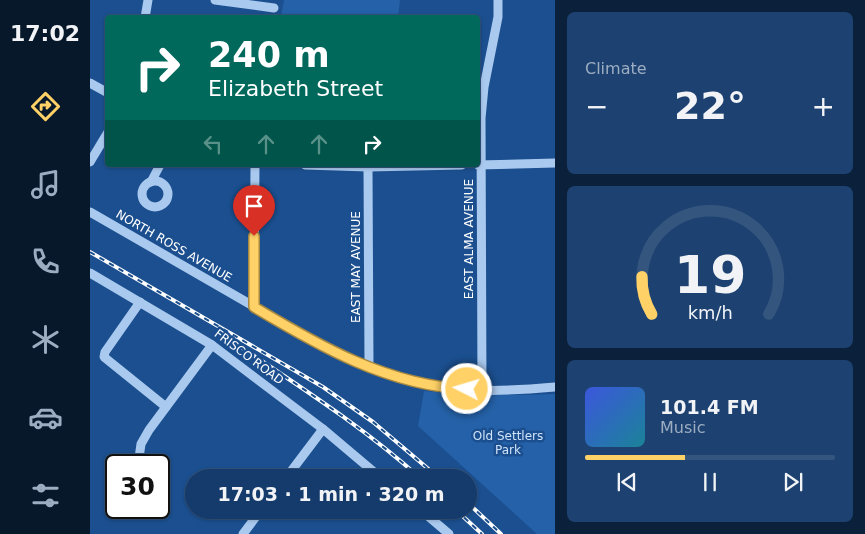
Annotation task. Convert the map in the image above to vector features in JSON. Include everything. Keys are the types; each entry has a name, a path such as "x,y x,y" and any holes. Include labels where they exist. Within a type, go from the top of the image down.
{"street":[{"path":"146,15 148,0"},
{"path":"215,0 274,8"},
{"name":"EAST ALMA AVENUE","path":"480,142 484,87 494,44 498,17 498,0"},
{"path":"90,82 105,90"},
{"path":"90,162 105,137"},
{"path":"480,165 555,163"},
{"path":"151,182 159,167"},
{"path":"254,307 255,167"},
{"name":"EAST MAY AVENUE","path":"368,167 370,367"},
{"name":"EAST ALMA AVENUE","path":"479,167 482,390"},
{"name":"NORTH ROSS AVENUE","path":"90,212 284,325 370,367 393,376 422,384 451,388 482,390 555,387"},
{"name":"FRISCO ROAD","path":"90,273 212,344 323,429 370,469"},
{"path":"140,302 105,352 104,358 166,407"},
{"path":"140,454 142,444 149,430 212,344"},
{"path":"293,469 323,429"},
{"path":"243,534 254,519"},
{"path":"431,519 447,533"}],"green space":[{"path":"284,0 400,0 398,15 281,15"},
{"name":"Old Settlers Park","path":"424,391 490,395 555,394 555,534 537,534 477,480 477,469 465,469 418,426"}],"railway":[{"path":"90,252 323,387 373,422 428,469"},
{"path":"229,339 351,422 410,469"},
{"path":"477,512 501,534"},
{"path":"466,519 482,534"}],"route":[{"path":"254,236 254,307 326,347 393,376 422,384 467,389"}]}
